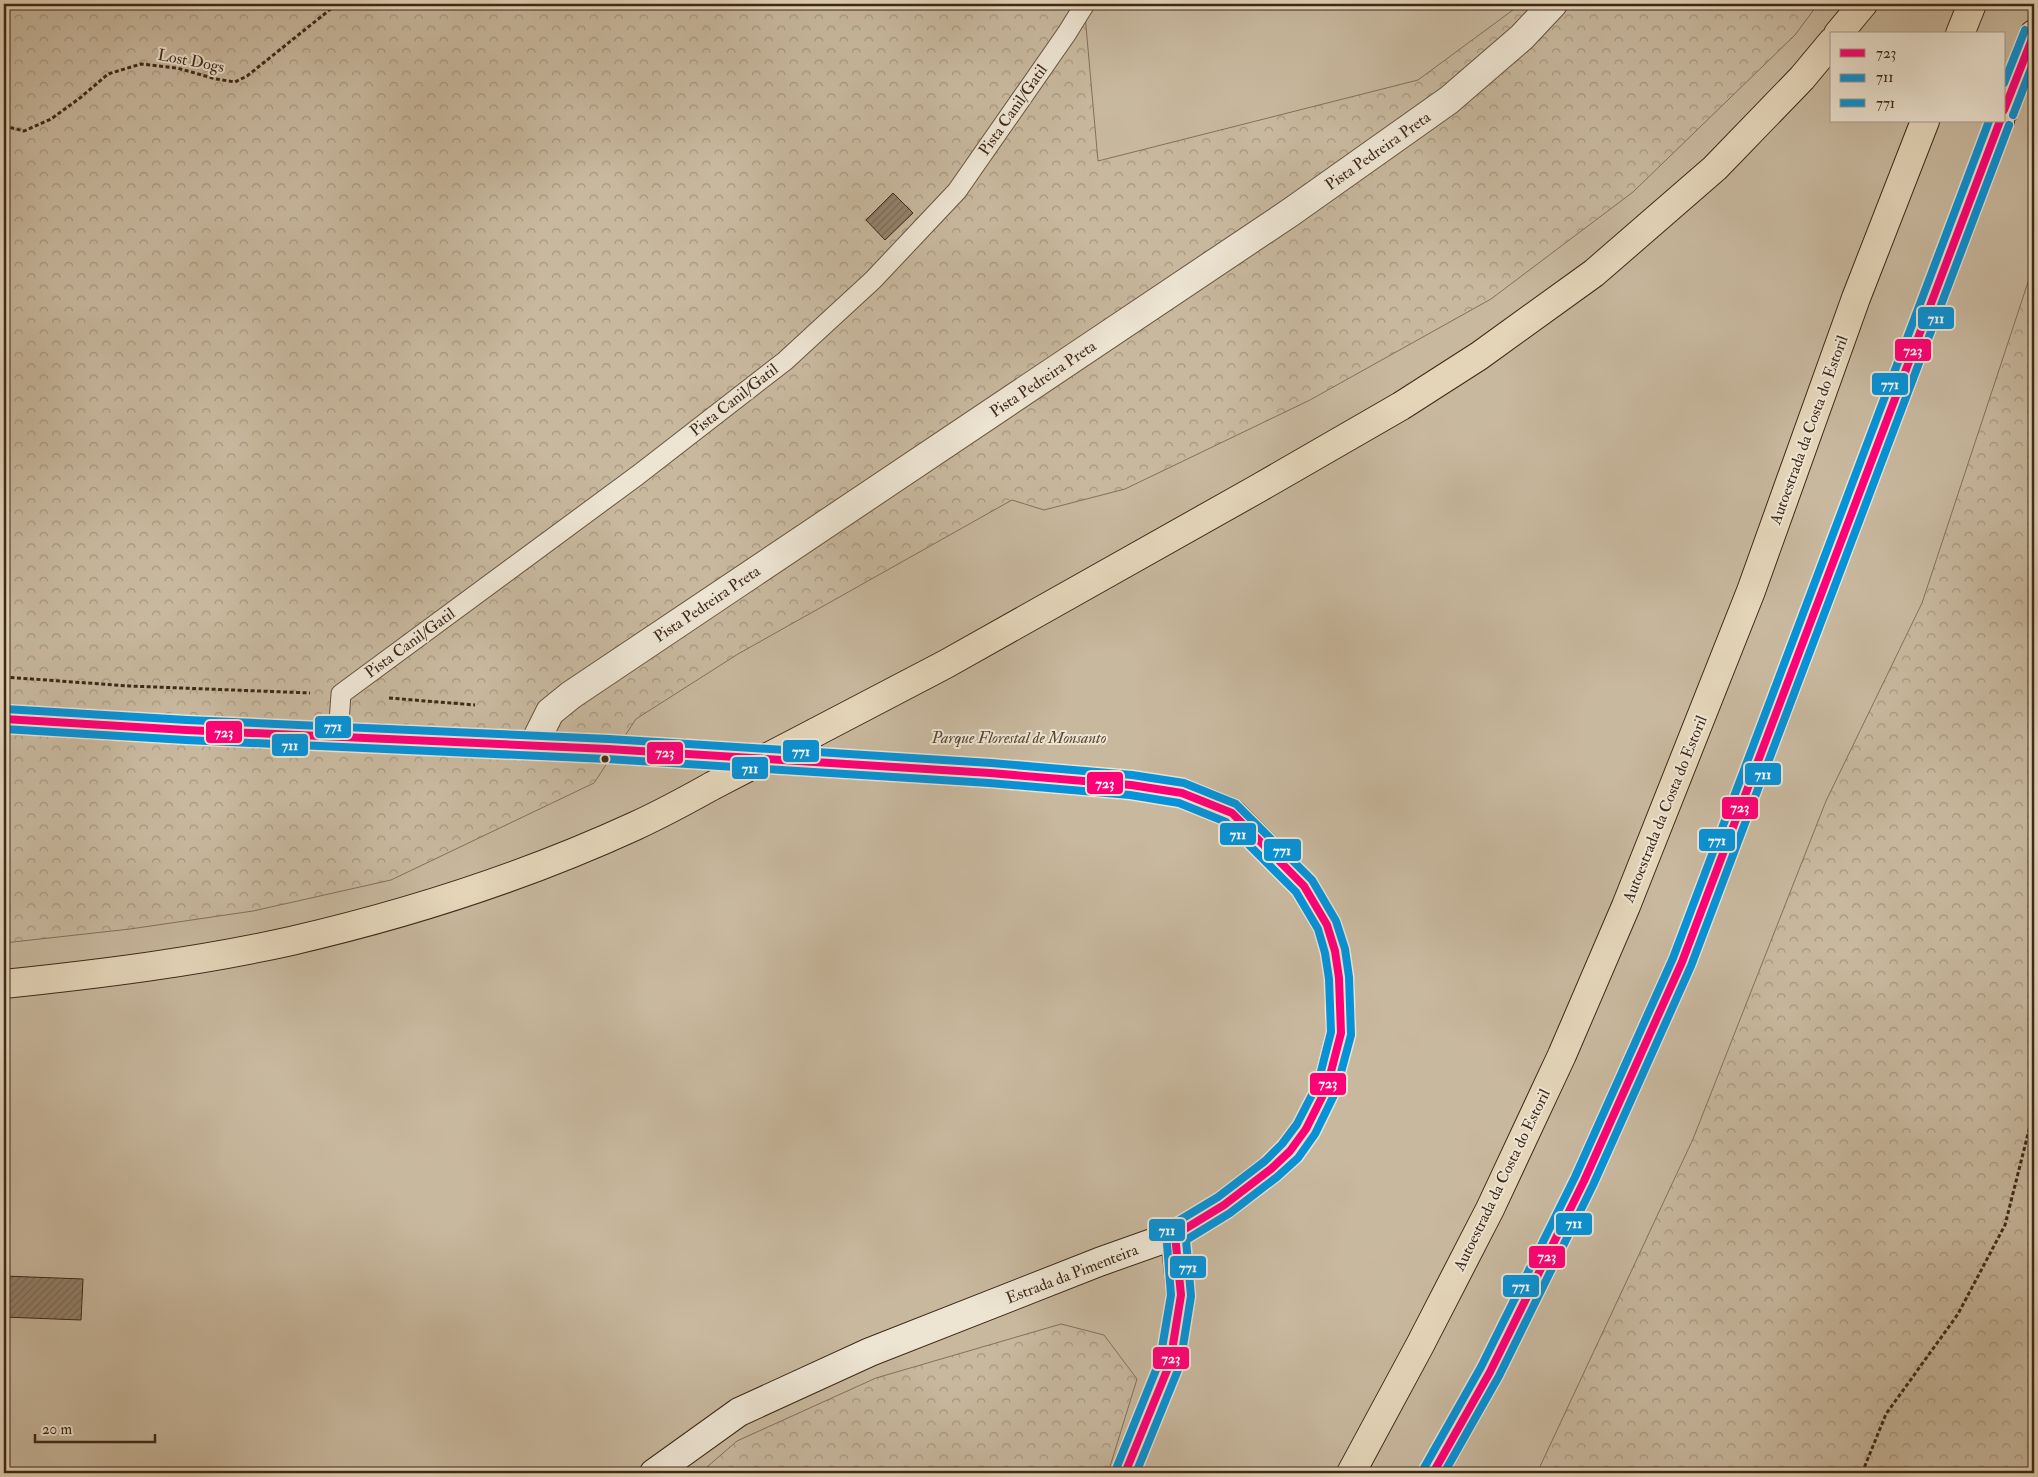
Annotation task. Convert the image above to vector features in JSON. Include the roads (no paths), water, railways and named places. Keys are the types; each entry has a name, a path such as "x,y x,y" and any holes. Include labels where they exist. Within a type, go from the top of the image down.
{"highway":[{"path":"1840,32 1863,4"},
{"path":"1961,32 1972,4"},
{"path":"2006,106 2034,34"},
{"path":"4,984 158,965 291,941 370,922 521,873 636,826 946,664 1240,499 1401,406 1480,356 1594,273 1715,168 1796,84 1830,44"},
{"name":"Autoestrada da Costa do Estoril","path":"1351,1473 1490,1209 1562,1056 1626,906 1752,591 1856,298 1925,122"},
{"path":"1433,1473 1490,1372 1584,1181 1682,962 2000,122"},
{"path":"1125,1473 1170,1363 1181,1295 1175,1235"}],"main road":[{"name":"Pista Pedreira Preta","path":"533,746 550,712 571,695 1291,212 1449,100 1522,37 1553,4"},
{"name":"Estrada da Pimenteira","path":"4,719 186,730 608,749 1131,785 1182,793 1232,813 1304,886 1327,925 1335,951 1339,978 1341,1033 1327,1087 1306,1129 1290,1151 1271,1169 1224,1205 1175,1235 1099,1262 870,1352 739,1412 654,1473"}],"lane":[{"name":"Pista Canil/Gatil","path":"338,736 341,694 638,475 762,379 785,361 873,280 957,191 1067,33 1085,4"}],"park label":[{"name":"Parque Florestal de Monsanto","path":"1019,738"}]}
